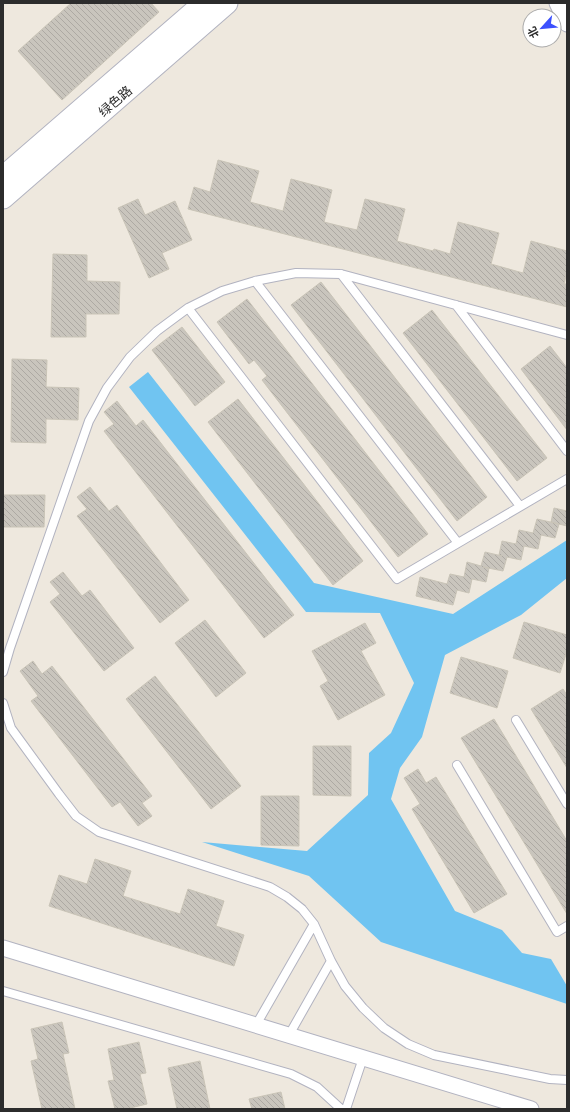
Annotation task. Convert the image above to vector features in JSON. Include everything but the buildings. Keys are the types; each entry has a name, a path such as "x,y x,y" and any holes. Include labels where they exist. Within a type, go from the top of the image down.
{"main road":[{"name":"绿色路","path":"4,191 204,3"},
{"name":"绿色路","path":"4,191 227,3"}],"street":[{"path":"557,3 567,24"},
{"path":"3,948 531,1109"}],"lane":[{"path":"3,672 89,421 107,388 130,357 157,331 188,308 222,291 255,280 296,273 341,274 567,335"},
{"path":"341,274 520,506"},
{"path":"255,280 458,543"},
{"path":"456,305 567,451"},
{"path":"188,308 397,579 567,479"},
{"path":"3,703 11,728 76,816 99,832 270,887 292,901 302,909 314,924 331,961 345,986 363,1008 384,1028 408,1044 434,1055 550,1079 567,1080"},
{"path":"516,720 567,804"},
{"path":"457,765 557,932 567,926"},
{"path":"256,1025 314,924"},
{"path":"289,1035 331,961"},
{"path":"3,991 291,1074 317,1087 341,1109"},
{"path":"346,1109 363,1058"}],"water":[{"path":"148,372 314,583 453,614 567,540 567,578 521,615 445,655 422,737 400,768 391,799 455,911 502,930 522,953 551,959 567,986 567,1004 381,942 309,876 202,842 307,851 368,795 369,753 391,733 414,683 380,613 306,612 129,387"}]}
